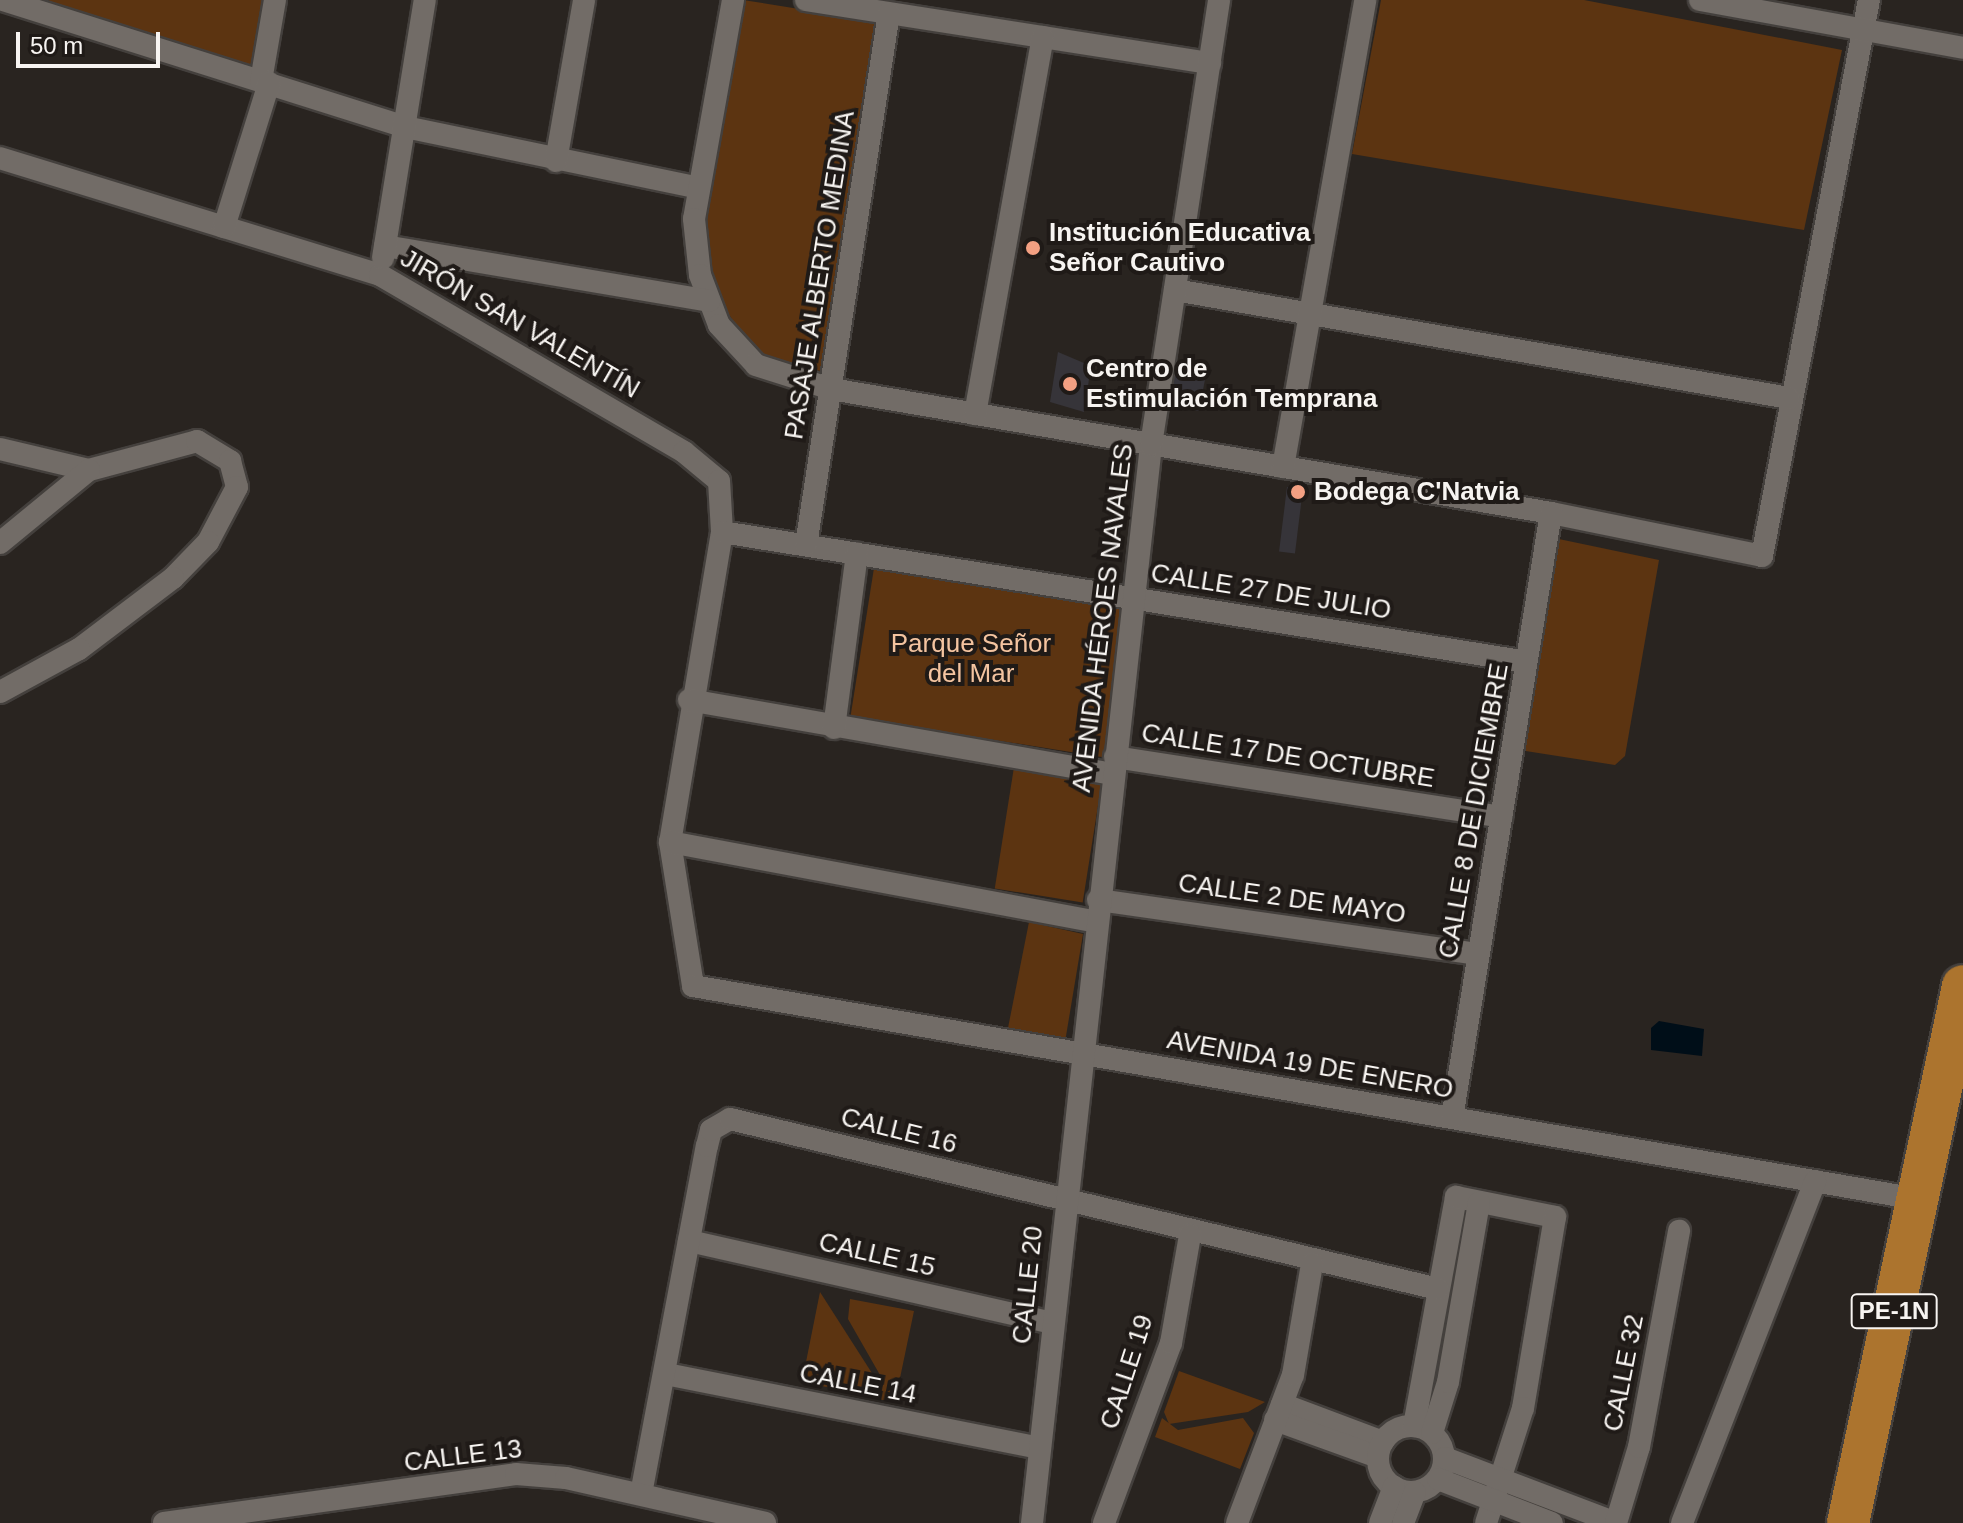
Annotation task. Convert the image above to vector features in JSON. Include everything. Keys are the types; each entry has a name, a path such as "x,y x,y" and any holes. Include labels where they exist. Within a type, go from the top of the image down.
{"highway":[{"name":"PE-1N","path":"1848,1523 1963,986"},
{"name":"PE-1N","path":"1874,1523 1963,1114"}],"street":[{"path":"224,227 265,82 275,0"},
{"path":"380,275 425,0"},
{"path":"556,161 584,0"},
{"path":"733,0 695,187 696,250 709,301 743,356 831,389 1551,513 1762,556 1789,398 1869,0"},
{"path":"806,0 1210,63"},
{"name":"AVENIDA HÉROES NAVALES","path":"1080,1063 1151,445 1219,0"},
{"path":"1283,467 1365,0"},
{"path":"1700,0 1963,48"},
{"path":"16,2 405,127 556,161 695,187"},
{"name":"PASAJE ALBERTO MEDINA","path":"806,545 889,13"},
{"path":"975,414 1043,37"},
{"name":"JIRÓN SAN VALENTÍN","path":"0,158 380,275 706,467 723,493 722,532 689,700 670,842 693,986"},
{"path":"385,246 709,301"},
{"path":"1175,290 1789,398"},
{"path":"0,543 89,470 197,441 230,461 237,487 208,542 164,587 79,649 0,692"},
{"path":"0,449 89,470"},
{"name":"CALLE 8 DE DICIEMBRE","path":"1452,1118 1551,513"},
{"name":"CALLE 27 DE JULIO","path":"722,532 1527,662"},
{"path":"834,728 857,554"},
{"name":"CALLE 17 DE OCTUBRE","path":"689,700 834,728 1501,817"},
{"name":"CALLE 2 DE MAYO","path":"670,842 1097,911 1478,954"},
{"name":"AVENIDA 19 DE ENERO","path":"693,986 1080,1063 1452,1118 1917,1199"},
{"name":"CALLE 20","path":"1032,1523 1080,1063"},
{"name":"CALLE 16","path":"641,1494 711,1130 730,1119 1065,1200 1190,1235 1438,1289"},
{"path":"1682,1523 1815,1181"},
{"path":"1486,1523 1494,1500 1502,1478 1523,1408 1555,1217 1456,1197 1438,1289 1423,1429 1442,1468 1494,1500 1552,1523"},
{"path":"1380,1449 1423,1429 1445,1400 1479,1203"},
{"name":"CALLE 32","path":"1616,1523 1639,1447 1679,1231"},
{"name":"CALLE 19","path":"1104,1523 1171,1343 1190,1235"},
{"name":"CALLE 15","path":"689,1241 1053,1323"},
{"path":"1237,1523 1278,1412 1312,1264"},
{"name":"CALLE 14","path":"666,1374 1040,1448"},
{"path":"1278,1412 1380,1449 1404,1490 1403,1523"},
{"path":"1380,1523 1404,1490 1442,1468 1502,1478 1616,1523"},
{"name":"CALLE 13","path":"164,1523 220,1521 516,1474 641,1494 765,1523"}],"green space":[{"path":"49,0 267,0 256,70 51,6"},
{"path":"743,0 880,22 821,371 764,359 750,347 726,310 707,256 705,206"},
{"path":"1381,0 1584,0 1842,50 1804,230 1352,154"},
{"path":"1554,538 1659,560 1625,756 1615,765 1519,750"},
{"name":"Parque Señor del Mar","path":"874,568 1132,609 1108,758 850,717"},
{"path":"1014,767 1102,781 1083,902 995,888"},
{"path":"1029,922 1083,934 1065,1042 1005,1043"},
{"path":"820,1292 877,1381 870,1396 802,1382"},
{"path":"850,1299 914,1311 895,1402 877,1399 884,1382 848,1319"},
{"path":"1179,1371 1265,1402 1248,1412 1169,1424 1164,1412"},
{"path":"1162,1418 1178,1430 1243,1418 1254,1433 1240,1469 1155,1437"}],"shaded area":[{"path":"1659,1021 1704,1029 1702,1056 1651,1050 1651,1028"}],"building":[{"name":"Centro de Estimulación Temprana","path":"1058,352 1091,366 1084,412 1050,402"},
{"path":"1177,369 1206,374 1199,411 1164,405"},
{"path":"1287,487 1303,489 1295,553 1279,552"}],"place":[{"name":"Institución Educativa Señor Cautivo","path":"1033,248"},
{"name":"Centro de Estimulación Temprana","path":"1070,384"},
{"name":"Bodega C'Natvia","path":"1298,492"}]}
